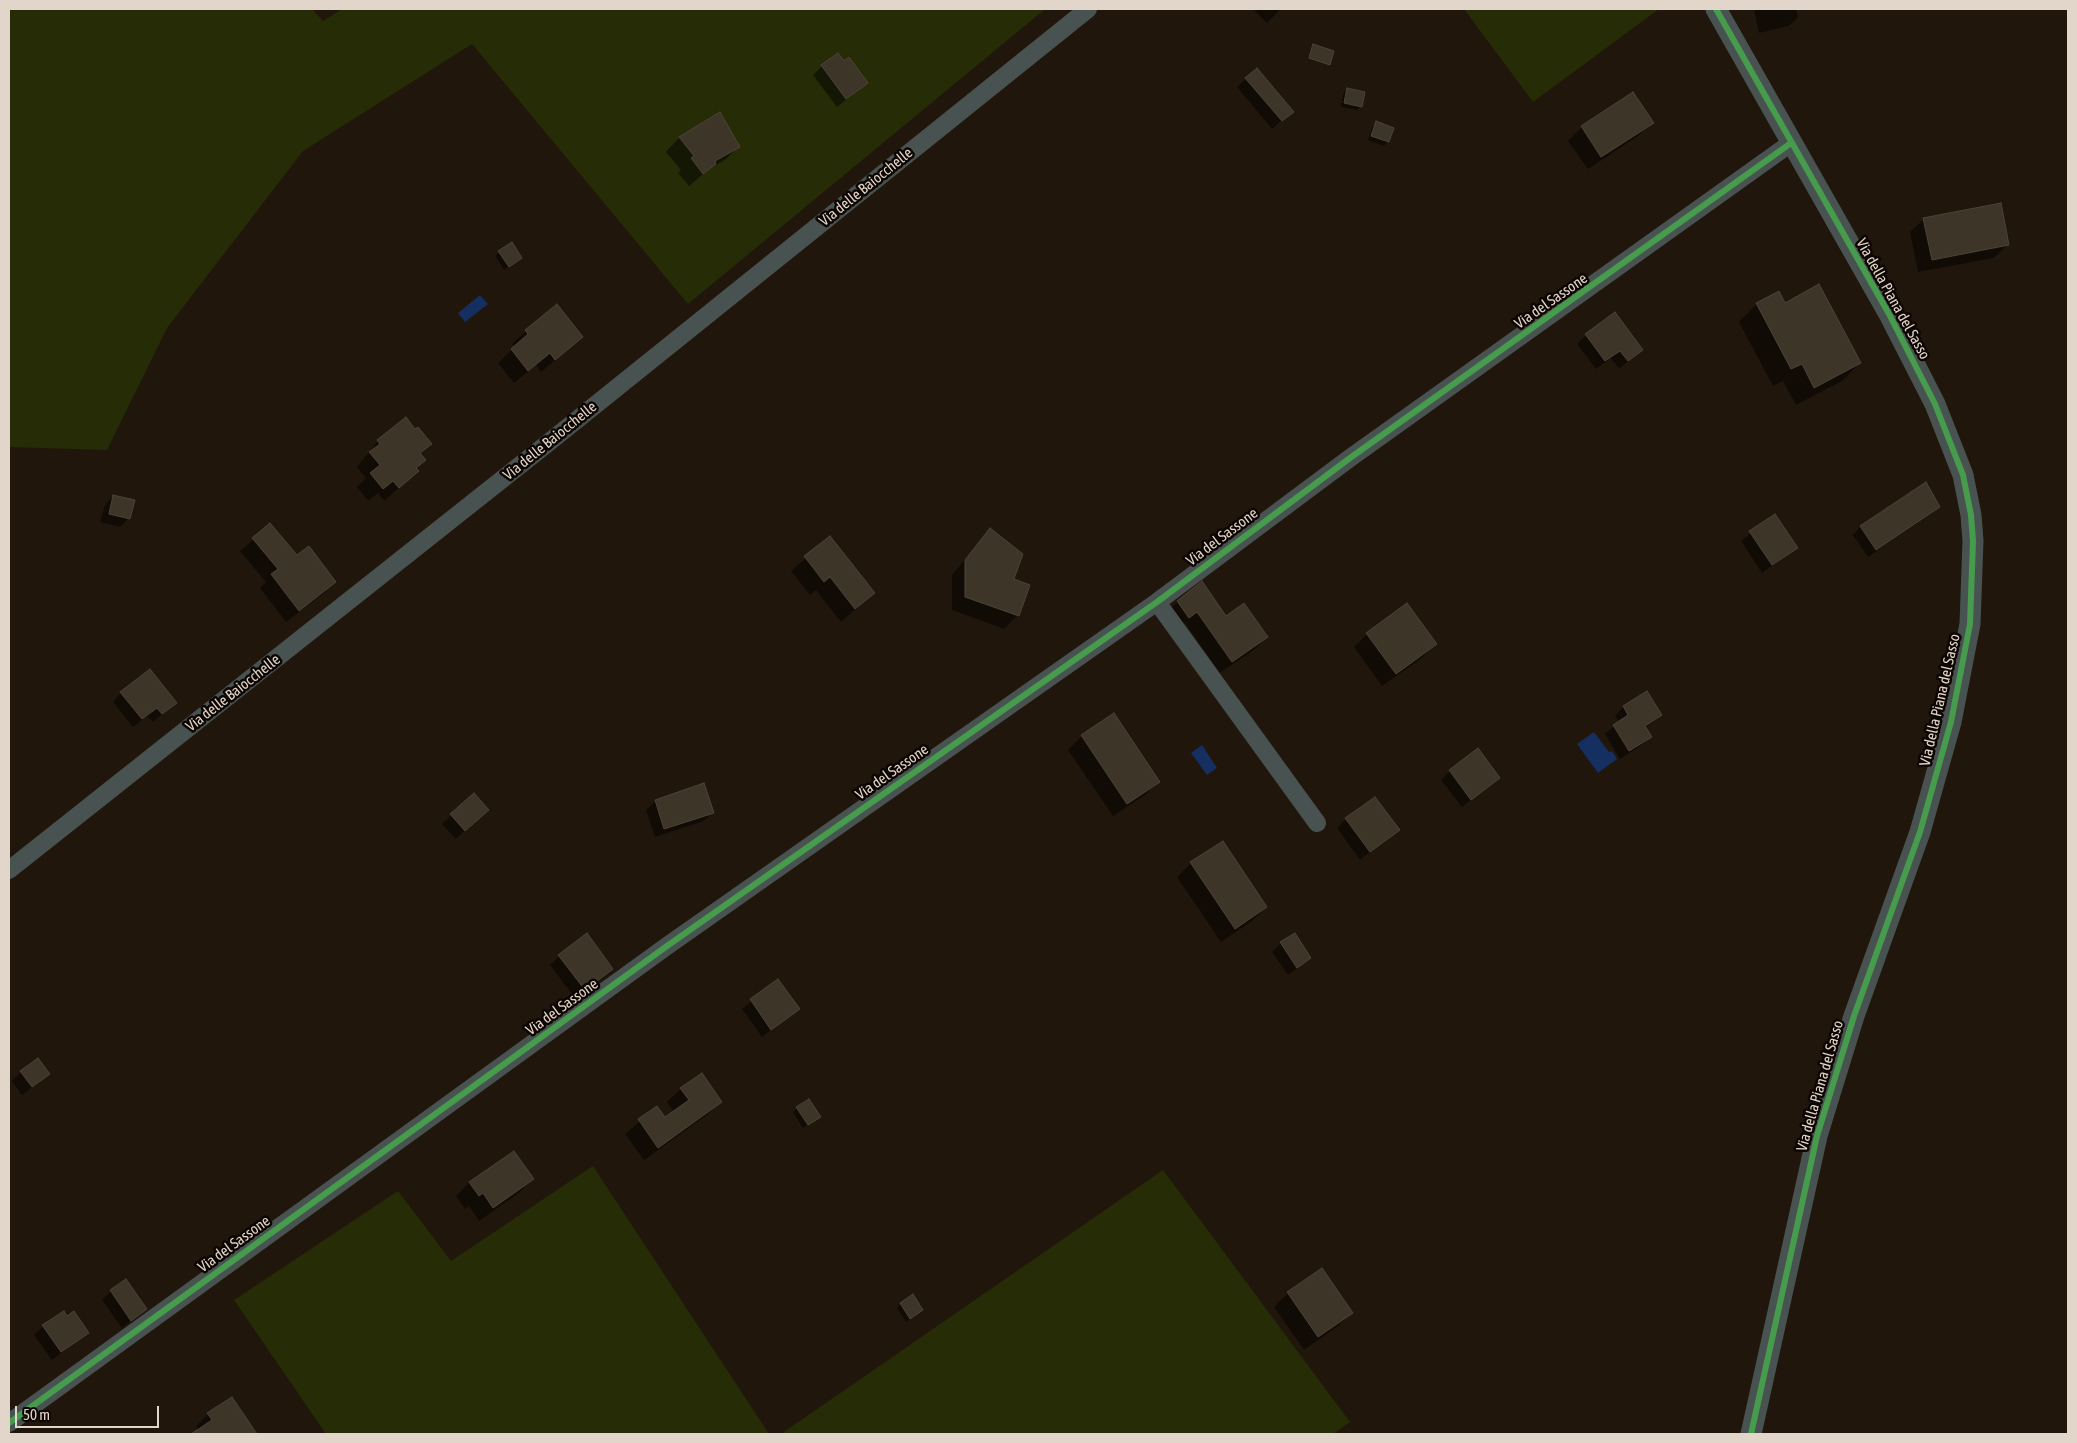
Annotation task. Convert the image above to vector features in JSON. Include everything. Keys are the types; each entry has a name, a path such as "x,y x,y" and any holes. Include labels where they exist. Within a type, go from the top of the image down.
{"street":[{"name":"Via delle Baiocchelle","path":"9,870 548,443 1088,9"},
{"name":"Via della Piana del Sasso","path":"1716,9 1889,314 1943,421 1958,459 1968,498 1971,515 1974,568 1970,624 1950,722 1920,832 1854,1016 1817,1136 1751,1434"},
{"name":"Via del Sassone","path":"9,1423 666,946 1157,602 1350,458 1791,143"},
{"path":"1157,602 1317,824"}],"green space":[{"path":"9,9 312,9 323,21 342,9 1044,10 688,304 472,44 303,151 167,328 107,450 9,447"},
{"path":"1464,9 1659,9 1533,102"},
{"path":"593,1166 769,1434 326,1434 234,1300 398,1191 451,1261"},
{"path":"1163,1170 1350,1422 1333,1434 781,1434"}],"water":[{"path":"480,295 488,304 465,322 458,313"},
{"path":"1594,732 1609,752 1612,751 1617,759 1598,773 1577,744"},
{"path":"1202,745 1217,768 1207,775 1191,753"}],"building":[{"path":"1313,44 1334,51 1330,65 1309,58"},
{"path":"838,53 844,61 849,57 868,83 846,99 821,65"},
{"path":"1257,68 1294,112 1282,121 1245,78"},
{"path":"1347,88 1365,92 1362,107 1344,103"},
{"path":"1633,92 1654,123 1601,157 1581,126"},
{"path":"720,112 740,147 715,161 716,164 703,174 691,158 694,156 679,137"},
{"path":"1376,121 1394,128 1389,142 1371,136"},
{"path":"2001,203 2009,245 1932,260 1923,218"},
{"path":"512,242 522,258 509,267 498,251"},
{"path":"1819,284 1861,363 1814,388 1802,364 1791,369 1756,303 1779,291 1785,303"},
{"path":"557,304 583,337 555,360 550,353 528,371 511,349 528,334 525,330"},
{"path":"1615,312 1643,350 1628,361 1620,351 1605,361 1585,334"},
{"path":"406,417 415,429 418,427 432,444 420,453 426,460 416,468 419,471 399,488 393,481 383,489 370,473 380,465 369,452 380,444 377,440"},
{"path":"1926,482 1940,507 1876,550 1860,526"},
{"path":"113,495 135,500 130,519 109,514"},
{"path":"1775,514 1798,548 1772,565 1749,531"},
{"path":"270,523 297,555 309,546 336,582 299,611 271,574 278,569 252,538"},
{"path":"990,528 1023,554 1014,579 1030,585 1019,616 965,597 965,560"},
{"path":"830,536 875,593 855,609 830,577 824,582 804,556"},
{"path":"1202,581 1226,616 1244,603 1268,637 1232,662 1197,612 1189,618 1177,601"},
{"path":"1407,603 1437,644 1396,674 1366,633"},
{"path":"150,669 177,703 162,714 157,708 142,719 120,692"},
{"path":"1647,691 1662,715 1645,726 1652,737 1629,751 1613,725 1628,715 1623,706"},
{"path":"1114,713 1160,782 1127,804 1081,735"},
{"path":"1478,748 1500,778 1471,800 1449,770"},
{"path":"704,783 714,813 664,829 655,800"},
{"path":"474,793 489,810 465,831 450,814"},
{"path":"1375,797 1400,830 1370,852 1345,818"},
{"path":"1223,841 1267,907 1235,929 1190,862"},
{"path":"587,933 613,969 585,990 558,955"},
{"path":"1295,933 1311,958 1297,968 1280,942"},
{"path":"778,979 800,1009 771,1030 750,999"},
{"path":"38,1058 50,1074 32,1087 20,1071"},
{"path":"702,1073 722,1102 658,1148 638,1119 657,1106 665,1117 689,1100 680,1088"},
{"path":"809,1099 821,1117 808,1125 796,1107"},
{"path":"514,1151 534,1179 493,1208 483,1193 479,1196 469,1182"},
{"path":"1322,1268 1353,1313 1318,1337 1287,1292"},
{"path":"126,1279 147,1309 131,1321 110,1290"},
{"path":"913,1294 923,1310 910,1319 900,1303"},
{"path":"64,1311 67,1316 74,1311 89,1333 61,1352 42,1325"},
{"path":"232,1397 257,1434 191,1434 212,1420 207,1413"}],"cycle path":[{"path":"1716,9 1889,314 1935,404 1963,475 1971,515 1973,541 1970,624 1951,722 1920,832 1854,1016 1817,1136 1751,1434"},
{"path":"9,1423 667,946 1157,602 1350,458 1791,143"}]}
